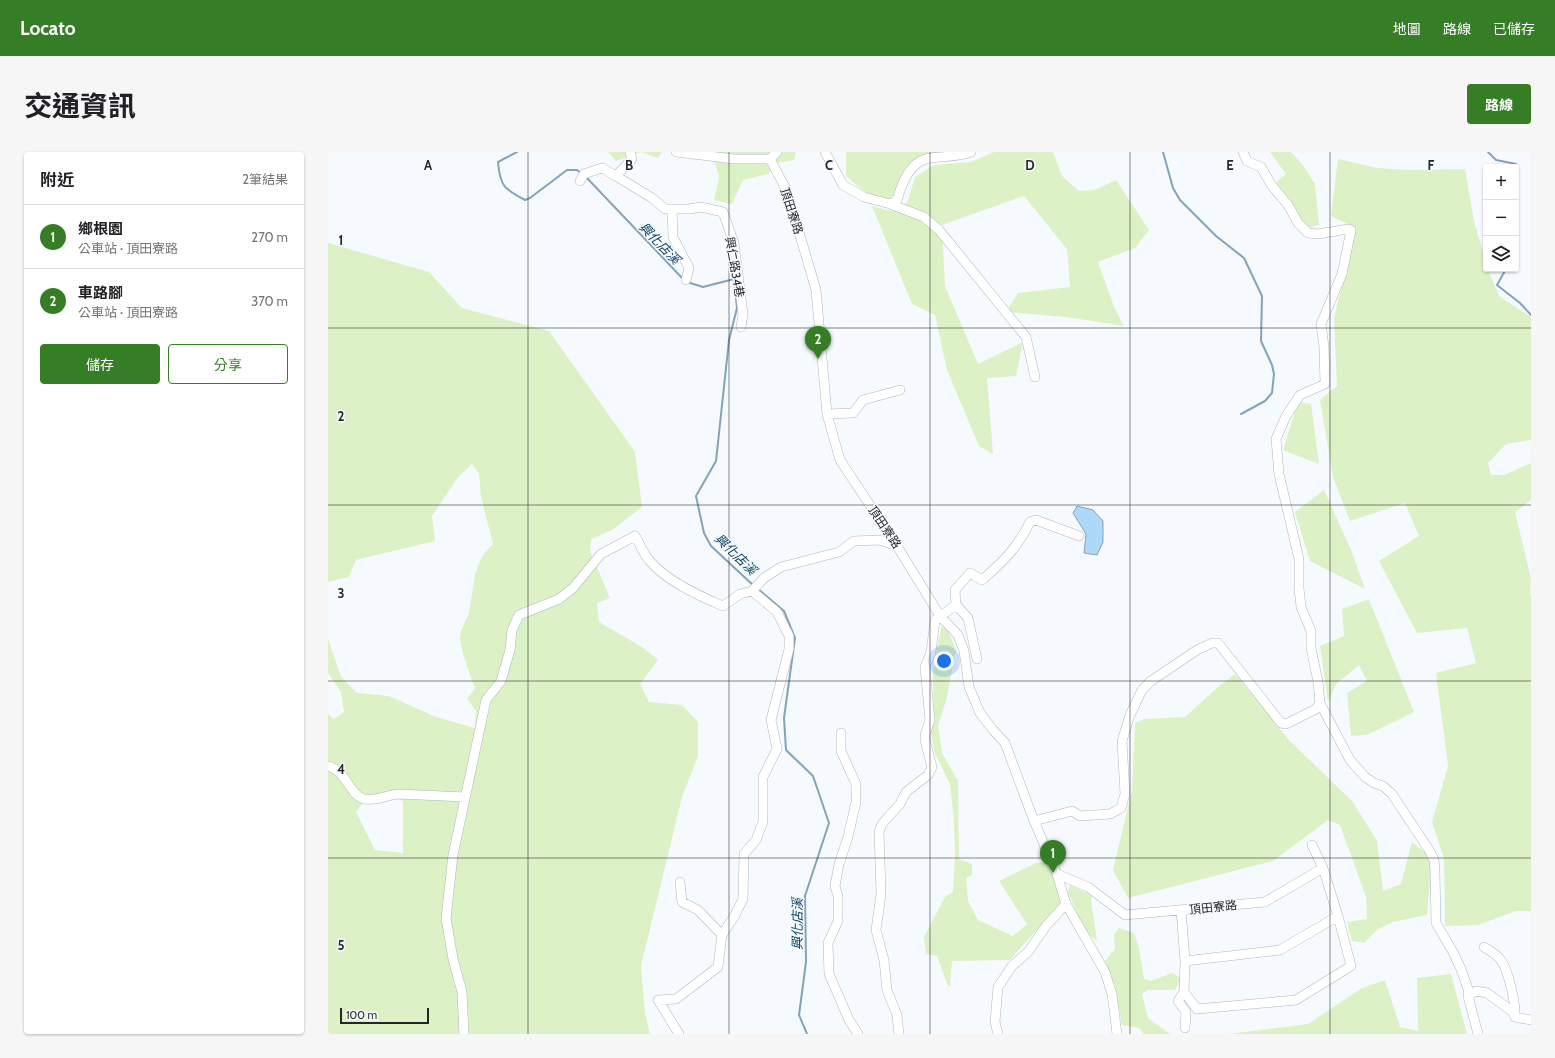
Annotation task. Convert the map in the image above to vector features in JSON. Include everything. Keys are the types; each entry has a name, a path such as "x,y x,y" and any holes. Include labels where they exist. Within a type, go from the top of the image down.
{"street":[{"path":"616,176 632,159 630,152"},
{"path":"676,152 734,159 770,159 778,152"},
{"path":"825,152 843,185 864,197 890,204 924,217 939,230 1026,336 1035,377"},
{"path":"890,204 897,200 902,181 913,166 928,158 971,152"},
{"path":"1243,152 1247,161 1261,167 1272,186 1288,205 1298,223 1308,233 1318,234 1348,229 1351,230 1342,274 1321,324 1324,347 1325,384 1300,395 1286,416 1276,439 1279,474 1299,559 1299,588 1302,607 1311,631 1311,648 1318,682 1320,703 1350,760 1365,777 1374,783 1383,786 1392,794 1434,860 1436,872 1436,923 1454,952 1461,969 1468,989 1468,996 1478,1034"},
{"name":"頂田寮路","path":"770,159 787,191 816,290 827,414 840,460 898,546 940,616 958,635 964,651 969,687 980,713 992,730 1005,743 1034,821 1057,874 1066,904 1105,972 1112,994 1117,1034"},
{"name":"興仁路34巷","path":"580,181 584,174 602,168 652,198 665,209 676,208 689,210 701,207 723,212 734,243 743,314 741,326"},
{"path":"672,209 673,237 689,268 686,280"},
{"path":"827,414 853,413 863,400 900,390"},
{"path":"977,659 968,618 956,605 955,590 970,573 982,580 1006,559 1022,538 1030,522 1036,520 1079,536"},
{"path":"464,1034 462,992 453,959 446,918 453,854 486,700 501,681 510,650 512,630 519,615 559,599 574,588 601,554 635,536 648,560 665,576 707,600 724,606 740,594 752,591 764,578 781,567 839,552 854,541 880,540 898,546"},
{"path":"679,1034 658,1000 676,999 718,967 722,936 743,899 744,854 756,840 763,822 763,777 777,749 771,720 789,649 789,636 777,612 752,591"},
{"path":"899,1034 897,1015 887,990 884,960 876,930 881,894 879,832 882,824 900,804 906,792 928,775 932,767 925,740 930,720 925,667 931,652 934,620 956,605"},
{"path":"1034,821 1072,811 1080,816 1110,814 1121,808 1125,794 1122,741 1130,715 1142,690 1151,681 1198,650 1212,643 1218,643 1281,723 1286,724 1316,709 1320,703"},
{"path":"841,733 841,751 856,784 856,802 848,837 839,864 835,886 838,896 838,921 828,943 829,974 849,1020 858,1034"},
{"path":"328,766 333,767 340,773 363,799 377,799 388,795 398,794 465,797"},
{"path":"1184,992 1197,1009 1296,1000 1351,966 1338,916 1323,868 1312,845"},
{"name":"頂田寮路","path":"1057,874 1088,888 1125,915 1265,902 1323,868"},
{"path":"680,882 682,902 698,910 722,936"},
{"path":"998,1034 995,1022 998,987 1012,966 1028,952 1046,926 1066,904"},
{"path":"1181,910 1185,961 1184,992 1178,1001 1186,1012 1185,1028"},
{"path":"1185,961 1280,950 1338,916"},
{"path":"1484,947 1500,958 1507,972 1516,1008 1515,1017"},
{"path":"1468,996 1476,991 1487,993 1513,1012 1515,1017"},
{"path":"1515,1017 1531,1020"}],"green space":[{"path":"608,152 641,152 616,161"},
{"path":"641,152 662,152 658,158"},
{"path":"712,152 796,152 794,160 777,163 768,174 743,180 732,204 714,200 719,177"},
{"path":"846,152 959,152 907,169 891,199 873,199 846,176"},
{"path":"994,152 1053,152 1062,176 1079,191 1094,190 1116,180 1149,230 1135,248 1098,262 1114,307 1124,326 1066,317 1006,312 1018,293 1070,287 1067,249 1024,196 942,225 945,286 978,364 1023,342 1016,376 987,378 993,454 979,446 947,370 935,315 912,304 872,206 891,211 907,203 915,177 934,165 971,162"},
{"path":"1270,152 1291,152 1303,165 1315,184 1319,225 1307,228 1275,183 1286,174"},
{"path":"1338,159 1377,168 1408,170 1465,169 1474,221 1483,252 1483,272 1489,272 1499,296 1531,317 1531,440 1506,444 1488,463 1491,475 1504,475 1531,463 1531,500 1515,512 1531,579 1531,911 1516,911 1478,925 1445,926 1444,859 1432,822 1448,766 1436,673 1476,663 1467,628 1417,633 1379,561 1419,536 1405,503 1350,521 1333,477 1320,400 1337,386 1334,318 1356,228 1331,216"},
{"path":"328,243 429,272 462,308 549,331 635,452 642,507 612,530 591,539 590,551 610,598 597,603 599,622 642,647 658,660 640,684 649,702 682,705 698,722 698,756 682,797 641,966 645,1013 650,1034 328,1034 328,714 334,719 344,712 341,692 328,673 328,639 341,677 357,693 389,696 436,717 475,728 476,711 467,699 475,688 468,670 460,638 461,631 469,612 477,568 486,552 493,544 481,497 479,473 472,464 458,477 432,516 435,541 356,560 349,577 328,582","holes":["383,794 403,801 403,853 375,850 356,812 367,797"]},
{"path":"1298,402 1311,404 1319,464 1283,450"},
{"path":"1324,490 1352,552 1365,589 1310,561 1295,512"},
{"path":"1369,599 1414,712 1367,735 1351,736 1347,693 1367,681 1359,665 1336,684 1328,702 1320,646 1344,636 1342,609"},
{"path":"941,627 947,629 956,649 946,701 938,725 942,753 958,781 959,859 972,864 972,875 966,878 968,901 978,920 1013,936 1027,924 999,881 1036,863 1048,862 1055,879 1061,905 1010,960 952,961 950,986 948,986 937,956 926,954 924,937 945,897 953,892 955,857 954,820 950,784 934,751 931,732 934,715 933,671"},
{"path":"1235,674 1289,740 1353,802 1377,841 1383,891 1401,884 1412,842 1432,858 1427,915 1393,922 1377,930 1364,943 1352,941 1347,922 1367,919 1366,897 1340,825 1328,820 1273,861 1128,898 1113,870 1132,790 1135,723 1144,719 1185,717 1219,686"},
{"path":"1070,885 1092,896 1091,901 1097,941 1086,932 1068,893"},
{"path":"1119,928 1134,933 1139,948 1144,979 1151,981 1172,973 1181,978 1175,990 1148,990 1142,994 1148,1018 1170,1034 1144,1034 1139,1028 1122,1025 1115,986 1105,961 1115,949 1114,935"},
{"path":"1451,974 1467,1034 1229,1034 1308,1024 1362,988 1385,980 1400,1027 1418,1031 1417,978"}],"water":[{"path":"1077,506 1093,510 1103,521 1103,542 1097,555 1084,553 1086,534 1073,513"}],"waterway":[{"name":"興化店溪","path":"517,152 498,162 500,177 504,186 512,193 525,200 530,198 567,170 577,170 581,173"},
{"path":"1163,152 1173,188 1180,200 1216,236 1244,258 1262,296 1261,341 1272,365 1274,374 1272,393 1265,401 1241,414"},
{"path":"1488,152 1496,160 1516,164"},
{"name":"興化店溪","path":"586,177 684,280"},
{"path":"1504,272 1497,285 1520,303 1531,315"},
{"name":"興化店溪","path":"687,282 703,287 734,279 737,308 729,340 716,461 696,496 704,533 711,546 754,586"},
{"name":"興化店溪","path":"758,589 784,611 795,638 784,718 786,750 813,776 829,823 805,896 806,962 799,1015 807,1034"}],"place":[{"name":"車路腳","path":"818,359"},
{"name":"鄉根園","path":"1053,873"}]}
